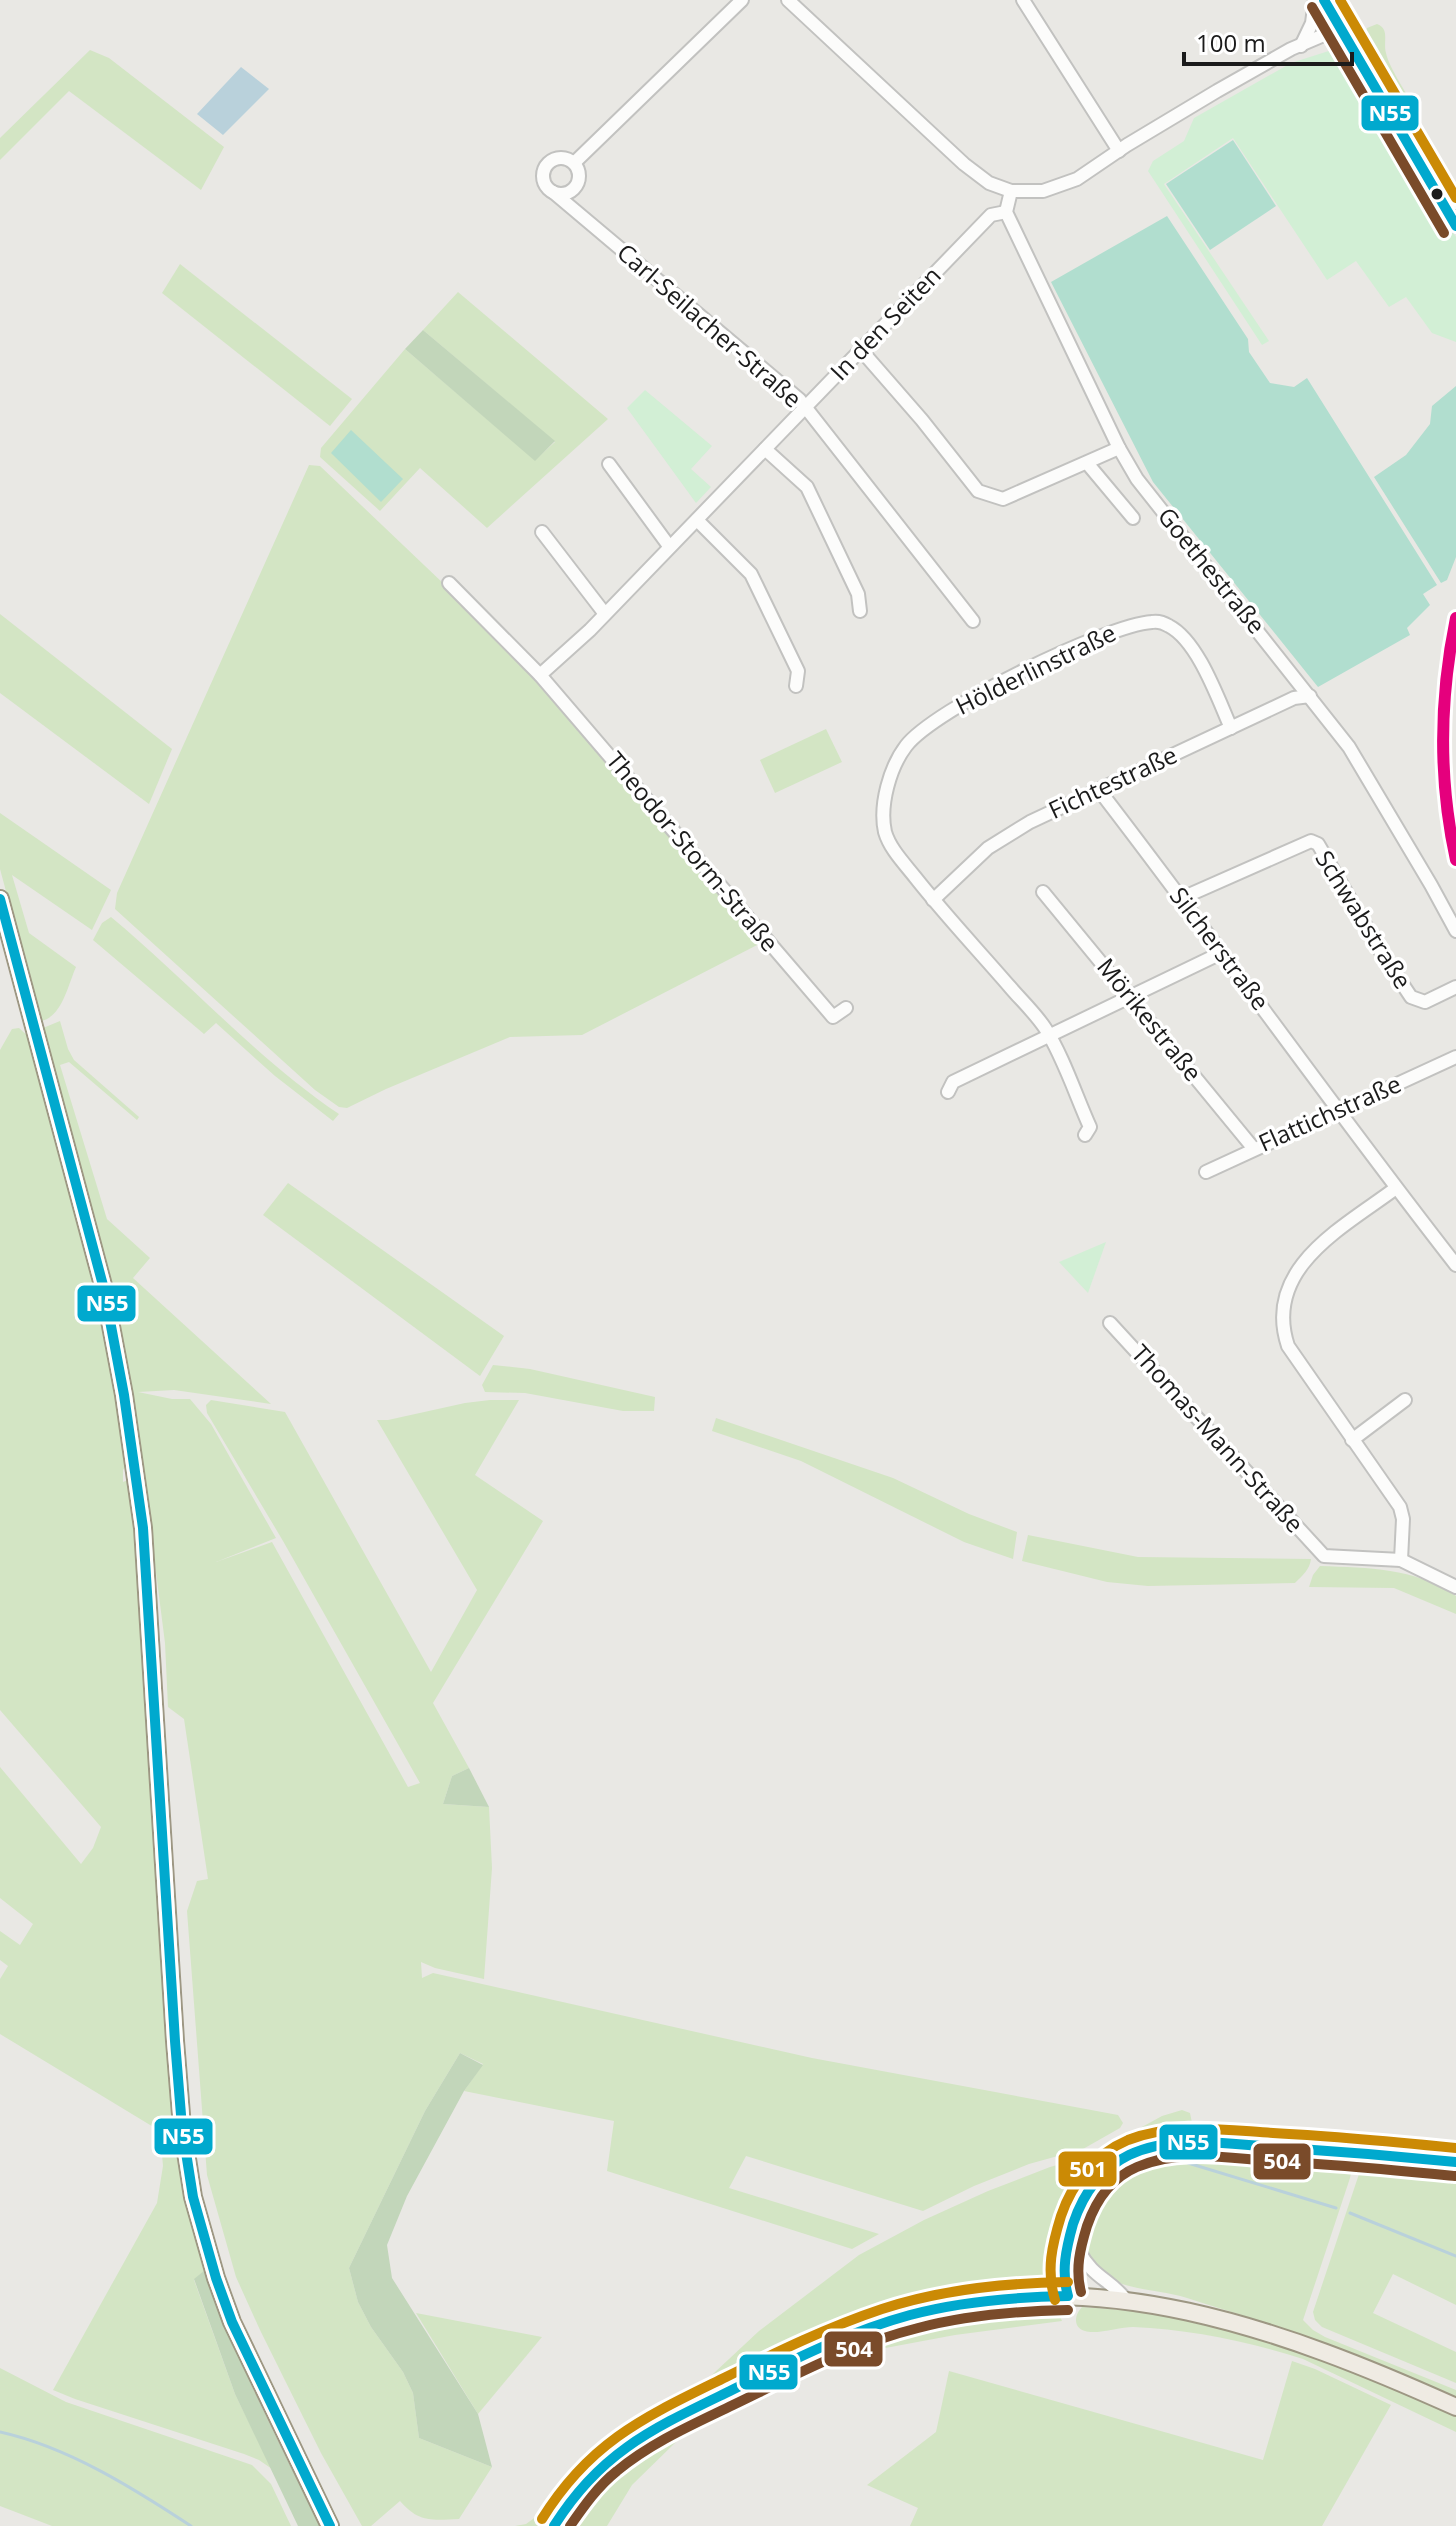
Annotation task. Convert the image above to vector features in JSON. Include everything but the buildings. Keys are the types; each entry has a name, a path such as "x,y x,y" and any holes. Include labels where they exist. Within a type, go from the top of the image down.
{"main road":[{"path":"0,899 104,1289 136,1472 150,1615 178,2078 193,2197 211,2264 232,2322 330,2526"},
{"path":"554,2526 588,2479 629,2444 660,2425 823,2347 908,2316 997,2300 1068,2296 1126,2300 1197,2313 1335,2355 1456,2407"}],"street":[{"path":"574,163 742,0"},
{"path":"788,0 964,164 989,183 1011,191 1043,191 1077,179 1217,91 1300,46 1346,26"},
{"path":"1023,0 1119,151"},
{"path":"1300,46 1312,23 1315,0"},
{"path":"1324,0 1346,26 1456,203"},
{"path":"1338,0 1346,26 1456,226"},
{"path":"560,157 574,163 579,178 576,186 562,194 553,192 546,187 543,179 546,164 560,157"},
{"path":"1006,212 1011,191"},
{"name":"Carl-Seilacher-Straße","path":"553,192 799,399 973,621"},
{"name":"In den Seiten","path":"540,675 605,614 991,215 1006,212"},
{"name":"Goethestraße","path":"1006,212 1119,448 1137,479 1349,747 1456,931"},
{"path":"861,350 978,491 1003,499 1119,448"},
{"path":"765,449 807,487 858,594 860,611"},
{"path":"1087,463 1133,518"},
{"path":"609,464 669,546"},
{"path":"697,520 751,574 798,671 796,686"},
{"path":"542,532 605,614"},
{"path":"449,583 540,675"},
{"name":"Hölderlinstraße","path":"1085,1135 1090,1127 1044,1026 895,852 885,831 886,792 895,766 906,745 953,707 1064,651 1119,628 1154,621 1170,626 1186,640 1207,675 1231,728"},
{"name":"Theodor-Storm-Straße","path":"540,675 833,1017 846,1008"},
{"name":"Fichtestraße","path":"933,900 988,848 1030,822 1294,698 1310,696"},
{"name":"Silcherstraße","path":"1099,790 1456,1265"},
{"name":"Schwabstraße","path":"1182,898 1311,841 1318,844 1411,997 1425,1002 1456,987"},
{"name":"Mörikestraße","path":"1043,892 1254,1149"},
{"path":"948,1092 953,1082 1221,953"},
{"name":"Flattichstraße","path":"1206,1172 1456,1057"},
{"path":"1396,1188 1317,1247 1294,1276 1286,1295 1283,1331 1288,1346 1402,1512 1401,1560 1456,1587"},
{"name":"Thomas-Mann-Straße","path":"1110,1323 1324,1556 1401,1560"},
{"path":"1352,1440 1405,1400"},
{"path":"1068,2296 1062,2275 1074,2219 1086,2192 1102,2173 1127,2155 1158,2145 1198,2142 1456,2162"},
{"path":"1068,2296 1076,2278 1074,2219"},
{"path":"1077,2248 1095,2274 1116,2287 1126,2300"}],"green space":[{"path":"1377,24 1385,32 1386,53 1391,66 1417,112 1411,115 1365,35 1367,28"},
{"path":"1335,49 1348,56 1456,237 1456,342 1432,333 1406,297 1389,307 1356,261 1327,280 1233,138 1164,184 1269,341 1262,345 1148,171 1153,161 1184,141 1194,118 1291,63"},
{"path":"90,50 109,58 224,147 201,190 69,91 0,160 0,138"},
{"path":"1233,140 1276,206 1210,250 1166,184"},
{"path":"1167,216 1248,339 1249,352 1270,383 1294,387 1307,378 1437,585 1423,594 1430,605 1407,628 1410,635 1318,687 1153,482 1051,282"},
{"path":"180,264 352,399 330,426 162,293"},
{"path":"458,292 608,419 487,528 420,468 380,511 320,457 321,448 405,349 535,460 555,442 423,330"},
{"path":"423,330 555,441 535,461 405,349"},
{"path":"1456,386 1456,557 1447,580 1441,583 1374,477 1406,455 1430,424 1432,406"},
{"path":"645,390 712,446 691,469 711,487 696,503 627,408"},
{"path":"351,430 403,479 381,502 331,453"},
{"path":"309,465 320,466 445,585 532,676 540,680 761,943 582,1035 510,1037 347,1108 339,1107 315,1090 115,909 117,893"},
{"path":"0,614 172,749 149,804 0,693"},
{"path":"826,729 842,762 775,793 760,760"},
{"path":"0,813 111,890 92,930 12,875 29,933 76,967 59,1007 41,1021 0,869"},
{"path":"111,917 279,1069 339,1114 333,1121 275,1076 216,1023 204,1034 93,940 102,923"},
{"path":"60,1021 74,1060 139,1117 137,1120 69,1062 60,1065 107,1219 150,1258 133,1278 271,1404 174,1390 138,1392 172,1399 190,1399 211,1424 276,1538 216,1562 272,1542 408,1787 420,1783 207,1413 206,1405 211,1400 285,1412 431,1672 477,1590 377,1420 465,1403 519,1400 475,1475 543,1521 433,1703 469,1768 452,1776 443,1804 489,1807 492,1868 484,1979 421,1962 422,1978 433,1973 812,2058 1118,2115 1123,2123 1120,2128 1083,2149 1029,2164 923,2211 746,2156 729,2188 879,2234 852,2249 607,2171 614,2121 464,2091 483,2064 460,2053 425,2111 349,2268 358,2302 413,2393 419,2438 492,2467 459,2519 420,2517 400,2501 371,2526 362,2526 321,2453 236,2277 207,2175 187,1911 197,1881 208,1879 184,1719 168,1707 165,1643 133,1392 78,1159 43,1028"},
{"path":"19,1028 29,1037 99,1305 128,1463 123,1470 123,1482 128,1480 131,1484 185,2198 205,2270 194,2280 235,2394 272,2469 244,2454 53,2390 157,2203 163,2166 160,2131 0,2034 0,1979 8,1966 0,1960 0,1931 20,1945 33,1924 0,1898 0,1767 81,1864 93,1848 101,1827 0,1710 0,1050 12,1029"},
{"path":"288,1183 504,1336 480,1376 263,1215"},
{"path":"1106,1242 1088,1293 1059,1262"},
{"path":"493,1365 530,1369 655,1397 654,1411 623,1411 525,1393 485,1392 482,1385"},
{"path":"716,1418 893,1478 969,1514 1017,1532 1013,1559 964,1542 801,1461 712,1431"},
{"path":"1028,1535 1138,1557 1311,1559 1295,1583 1148,1586 1107,1582 1022,1561"},
{"path":"1320,1566 1390,1571 1423,1579 1456,1596 1456,1614 1394,1588 1309,1587"},
{"path":"469,1768 489,1807 443,1804 452,1776"},
{"path":"460,2053 483,2065 464,2091 407,2196 387,2245 392,2278 478,2414 492,2467 419,2438 413,2393 358,2302 349,2268 425,2111"},
{"path":"1182,2110 1190,2113 1193,2128 1188,2132 1124,2148 1090,2175 1070,2209 1064,2227 1059,2265 1048,2280 1037,2285 958,2295 880,2317 671,2412 599,2462 542,2526 515,2526 526,2524 537,2516 593,2459 636,2426 684,2401 759,2331 859,2255 924,2220 988,2191 1089,2156 1162,2116"},
{"path":"1206,2123 1368,2134 1367,2139 1212,2128"},
{"path":"1197,2149 1348,2160 1350,2178 1303,2320 1325,2337 1456,2390 1456,2399 1319,2341 1187,2298 1119,2283 1100,2272 1087,2256 1082,2238 1088,2209 1101,2186 1124,2166 1137,2160"},
{"path":"1363,2162 1366,2166 1456,2181 1456,2305 1393,2274 1373,2313 1456,2352 1456,2383 1322,2327 1315,2320 1313,2312"},
{"path":"1363,2162 1456,2168 1456,2181 1366,2166"},
{"path":"205,2270 244,2368 320,2526 298,2526 235,2394 194,2279"},
{"path":"1082,2307 1183,2318 1281,2343 1456,2415 1456,2432 1303,2359 1262,2347 1154,2328 1085,2331 1078,2327 1076,2320"},
{"path":"1056,2308 1062,2321 955,2335 880,2349 809,2373 677,2441 632,2485 607,2526 565,2526 583,2496 622,2459 670,2430 827,2353 914,2325 975,2312"},
{"path":"416,2313 542,2337 478,2414"},
{"path":"1292,2361 1391,2405 1322,2526 910,2526 918,2508 867,2485 936,2432 949,2371 1263,2460"},
{"path":"0,2368 66,2402 252,2465 271,2484 291,2526 52,2526 0,2506"}],"water":[{"path":"241,67 269,89 223,135 197,114"}],"waterway":[{"path":"1188,2163 1336,2208"},
{"path":"1350,2213 1456,2256"},
{"path":"0,2432 75,2458 191,2526"}],"transit line":[{"name":"N55","path":"1324,0 1456,226"},
{"name":"501","path":"1340,0 1456,198"},
{"name":"504","path":"1312,7 1444,233"},
{"path":"1456,618 1446,679 1443,739 1446,799 1456,860"},
{"name":"N55","path":"0,899 104,1289 124,1395 143,1528 175,2041 182,2127 193,2197 232,2322 330,2526"},
{"name":"501","path":"1055,2300 1051,2258 1071,2192 1095,2161 1128,2140 1163,2131 1200,2129 1342,2137 1456,2148"},
{"name":"N55","path":"554,2526 591,2478 631,2444 677,2417 818,2348 887,2322 949,2306 1068,2296 1065,2260 1077,2213 1101,2175 1129,2155 1164,2144 1200,2142 1456,2162"},
{"name":"504","path":"1081,2292 1078,2275 1080,2251 1095,2207 1119,2177 1153,2161 1186,2156 1220,2157 1455,2176"},
{"name":"501","path":"542,2519 580,2469 623,2433 671,2405 803,2340 862,2316 928,2296 997,2286 1068,2282"},
{"name":"504","path":"570,2526 604,2483 644,2451 824,2362 870,2343 936,2324 992,2314 1068,2310"}]}
